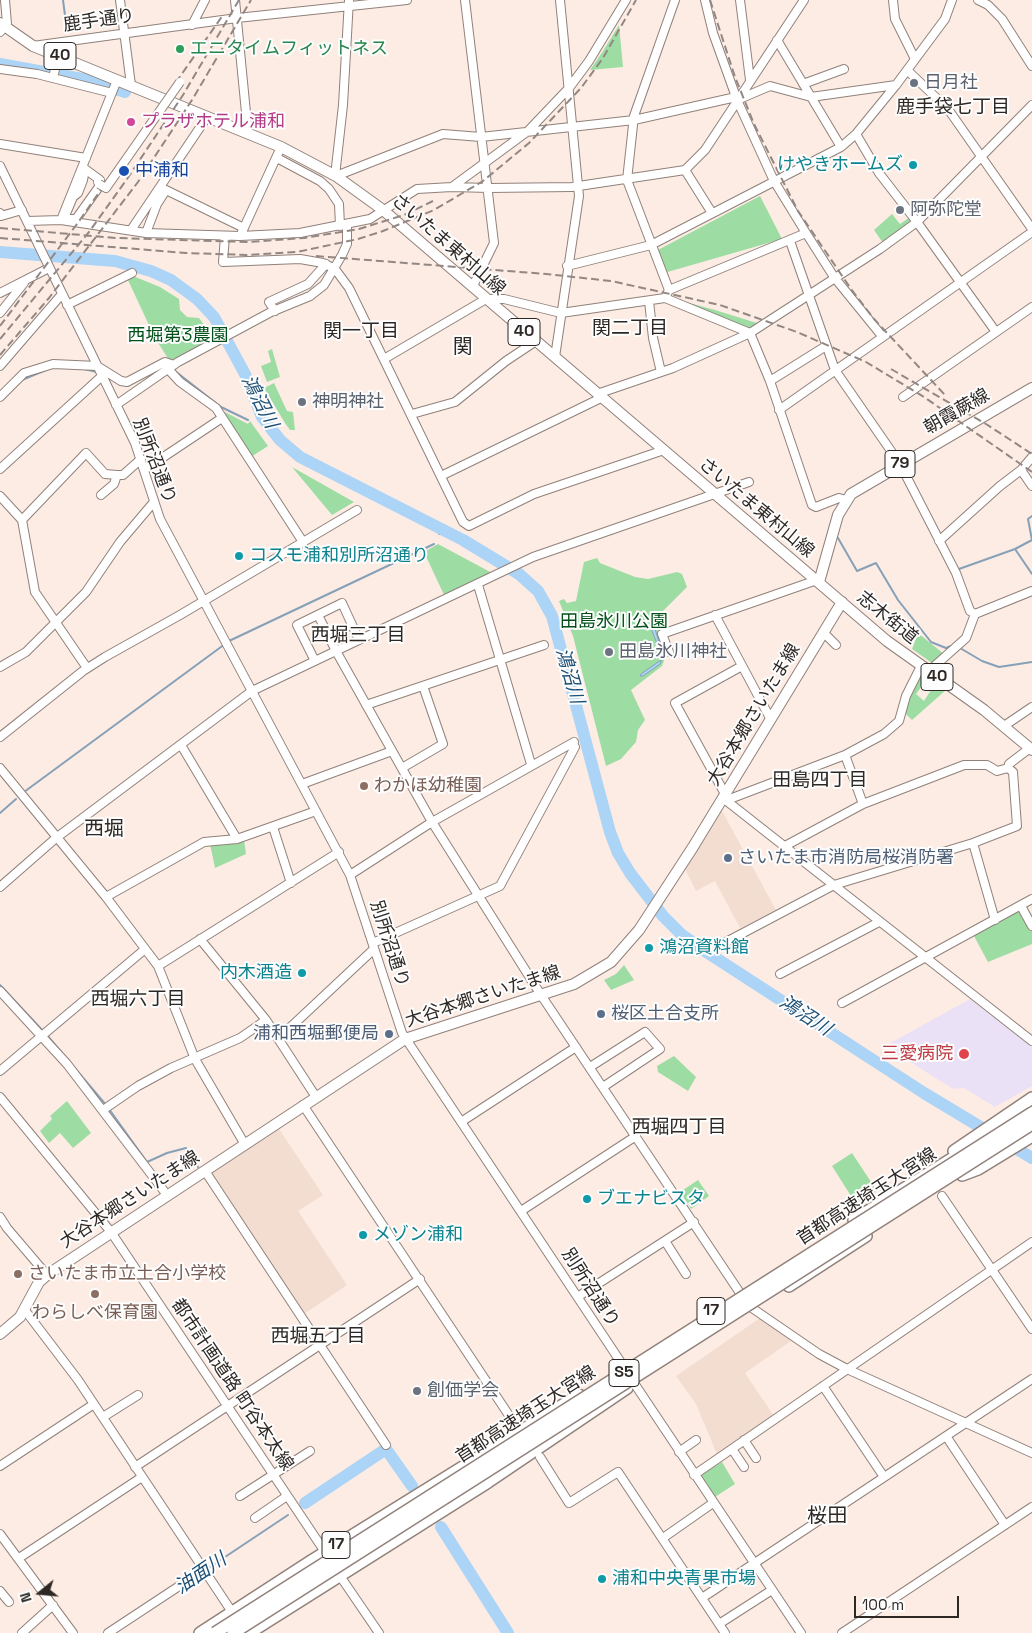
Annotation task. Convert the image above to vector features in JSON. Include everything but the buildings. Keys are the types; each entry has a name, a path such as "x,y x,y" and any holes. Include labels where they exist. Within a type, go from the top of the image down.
{"highway":[{"name":"17","path":"200,1633 473,1459 624,1367 947,1160 956,1148 974,1141 1032,1098"},
{"name":"17","path":"998,1125 1032,1108"},
{"name":"首都高速埼玉大宮線","path":"215,1633 1032,1113"},
{"name":"17","path":"249,1633 378,1538 423,1524 634,1383 962,1174 978,1169 996,1154 1024,1138 1032,1126"},
{"name":"首都高速埼玉大宮線","path":"233,1633 1032,1126"},
{"path":"473,1459 488,1482"},
{"path":"261,1594 277,1587 310,1580 335,1568"}],"main road":[{"name":"さいたま東村山線","path":"2,28 33,46 58,56 92,81 114,87 130,85 248,133 332,174 383,210 818,581"},
{"name":"朝霞蕨線","path":"818,581 838,516 846,500 860,488 1032,388"},
{"name":"志木街道","path":"818,581 925,669 1004,726 1031,749"},
{"name":"大谷本郷さいたま線","path":"0,1334 14,1324 39,1282 47,1275 244,1143 405,1039 574,984 601,970 621,952 660,898 725,797 770,718 842,602"}],"street":[{"path":"2,28 7,22 5,0"},
{"path":"120,0 130,85"},
{"path":"192,25 204,0"},
{"path":"235,0 248,133"},
{"name":"鹿手通り","path":"33,46 349,3 407,0"},
{"path":"465,0 494,243 473,286"},
{"path":"554,357 579,196 560,0"},
{"path":"452,187 528,131 569,88 590,61 626,0"},
{"path":"666,298 669,290 627,180 634,120 675,0"},
{"path":"705,0 713,33 737,99 774,181 834,277 882,336"},
{"path":"740,0 750,80"},
{"path":"0,166 27,221 61,220 116,226 146,233 225,236 300,233 344,226 370,219 417,189 579,185 627,180 685,170 706,150 737,99 804,0"},
{"path":"893,0 895,19 915,59"},
{"path":"567,266 651,245 841,147 856,134 907,70 945,18 952,0"},
{"path":"978,0 988,5 1002,19 1032,66"},
{"path":"332,174 349,3"},
{"path":"777,40 841,147"},
{"path":"54,74 58,56"},
{"path":"0,69 54,74 114,87 61,220"},
{"path":"804,84 844,69"},
{"path":"779,410 1032,231 948,109 907,70"},
{"path":"99,184 106,188 180,82"},
{"path":"320,181 332,174 442,134 481,137 634,120 737,99 770,86 811,97 896,84"},
{"path":"441,476 599,396 661,372 750,333 880,249 917,222 1032,105"},
{"path":"131,230 208,117"},
{"path":"856,134 879,173 917,222 996,332"},
{"path":"0,144 86,158"},
{"path":"240,236 282,148"},
{"path":"116,405 171,367 215,342 275,311 309,297 324,285 335,269 347,244 337,200 320,181 277,158"},
{"path":"85,169 100,180 98,182 101,184 76,219 65,216 73,197 78,193 85,169"},
{"path":"685,170 712,213"},
{"path":"146,233 156,204 166,190 244,228"},
{"path":"0,213 2,216 22,210"},
{"name":"別所沼通り","path":"27,221 141,459 153,503 203,601 350,875 405,1039 579,1296 624,1367"},
{"path":"669,290 806,233"},
{"path":"225,236 223,262 284,258 312,260 335,269 350,288 463,522 469,526 534,494 664,450"},
{"path":"790,240 835,370 900,464 956,573 970,611 975,614"},
{"path":"0,293 26,279 47,264"},
{"path":"275,311 269,302 308,284 326,264"},
{"path":"67,305 132,274"},
{"path":"0,313 26,279"},
{"path":"0,366 62,294"},
{"path":"384,359 486,299 504,299 561,313 666,298 750,333 770,381 812,505 816,506 839,498 846,500"},
{"path":"649,301 653,338 661,372"},
{"path":"903,397 1032,307"},
{"path":"412,414 454,402 506,361 536,341"},
{"path":"770,381 826,346"},
{"path":"2,394 24,373 53,364 100,372 126,382 165,362 171,367 180,382 216,408 303,542"},
{"path":"0,468 100,372"},
{"path":"144,470 222,418"},
{"path":"22,520 86,453 105,474 123,475 141,459"},
{"path":"939,541 1000,486 1021,470 1032,456"},
{"path":"1021,470 1032,486"},
{"path":"100,495 114,484 117,475"},
{"path":"0,887 56,838 252,691 562,545 749,482"},
{"path":"0,496 22,520 35,592 55,624 87,668"},
{"path":"0,667 26,652 86,592 120,542 153,503"},
{"path":"0,737 87,668 357,510"},
{"path":"669,652 662,634 818,581"},
{"path":"478,585 532,764"},
{"path":"725,797 845,755 884,734 899,721 906,696 925,669 966,638 975,614 1032,590"},
{"path":"315,661 298,624 318,614 342,603 359,640"},
{"path":"318,614 336,651 432,822 541,995 740,1293"},
{"path":"714,615 770,718"},
{"path":"823,632 836,645"},
{"path":"366,705 544,645"},
{"path":"742,666 675,703 725,797 879,922 1032,1041"},
{"path":"402,768 443,744 423,686"},
{"path":"1004,726 1032,708"},
{"path":"279,1038 374,946 500,886 575,744 532,764 432,822 350,875"},
{"path":"181,745 238,839"},
{"path":"785,846 863,804 964,765 987,765 997,771 1008,768 1009,764 1031,749"},
{"path":"302,784 392,751"},
{"path":"845,755 863,804"},
{"path":"0,768 106,897 144,950 158,966 195,1059 244,1143"},
{"path":"726,942 834,885 973,843 1018,826 1013,772 1008,768"},
{"path":"106,897 204,842 238,839 316,811"},
{"path":"273,827 291,882"},
{"path":"973,843 995,920"},
{"path":"158,966 339,852"},
{"path":"842,1003 926,959 1032,899"},
{"path":"1021,906 1032,926"},
{"path":"780,974 879,922"},
{"path":"200,938 266,1020 316,1097"},
{"path":"0,1071 144,950"},
{"path":"0,991 44,1035 105,1108 167,1195"},
{"path":"105,1108 154,1077 240,1038 266,1020"},
{"path":"590,1067 645,1032 660,1049 603,1087"},
{"path":"462,1122 576,1047"},
{"name":"都市計画道路 町谷本太線","path":"0,1097 111,1232 379,1633"},
{"path":"303,1105 520,1432"},
{"path":"521,1211 636,1136"},
{"path":"205,1170 386,1445"},
{"path":"942,1196 1032,1329"},
{"path":"0,1216 7,1228 47,1275"},
{"path":"579,1296 694,1222"},
{"path":"665,1241 686,1274"},
{"path":"694,1475 1032,1242"},
{"path":"135,1467 420,1279"},
{"path":"752,1308 819,1354 847,1369 1032,1453"},
{"path":"24,1309 103,1417 232,1612"},
{"path":"702,1598 1032,1380"},
{"path":"634,1383 678,1452 800,1633"},
{"path":"823,1386 884,1477"},
{"path":"103,1417 138,1395"},
{"path":"0,1466 94,1404"},
{"path":"946,1436 1005,1525"},
{"path":"678,1452 696,1440"},
{"path":"744,1440 756,1458"},
{"path":"732,1449 744,1467"},
{"path":"240,1496 310,1451"},
{"path":"540,1457 569,1504 618,1472 725,1633"},
{"path":"19,1558 142,1477"},
{"path":"255,1518 287,1496"},
{"path":"663,1538 713,1503"},
{"path":"842,1633 1032,1507"},
{"path":"1,1538 19,1558 73,1633"},
{"path":"108,1633 205,1570"},
{"path":"719,1624 772,1590"},
{"path":"0,1591 9,1602"},
{"path":"22,1633 53,1605"}],"shaded area":[{"path":"722,811 776,910 740,928 715,881 696,891 685,869"},
{"name":"三愛病院","path":"970,999 1032,1047 1032,1086 995,1107 964,1088 953,1089 885,1046"},
{"path":"277,1126 323,1195 298,1211 347,1285 304,1314 210,1171"},
{"path":"760,1318 791,1341 745,1373 774,1416 717,1454 696,1404 676,1376"}],"green space":[{"path":"619,25 623,67 590,70 603,51"},
{"path":"760,196 782,239 664,273 656,251"},
{"path":"892,214 900,224 910,217 913,221 883,243 874,230"},
{"name":"西堀第3農園","path":"133,276 160,287 179,299 180,310 187,317 199,318 208,330 212,341 174,363 169,360 155,338 127,278"},
{"path":"686,302 760,324 750,332 686,304"},
{"path":"272,349 280,377 267,382 261,366 271,362 268,351"},
{"path":"274,383 287,411 293,412 295,430 290,430 264,388"},
{"path":"219,409 248,424 250,421 268,446 251,457"},
{"path":"292,467 354,502 332,515"},
{"path":"438,544 494,574 445,597 424,552"},
{"name":"田島氷川公園","path":"597,558 600,563 635,577 648,579 677,572 682,574 687,587 662,612 658,624 658,632 667,653 662,666 631,690 645,720 638,730 636,742 621,759 606,766 573,636 559,601 564,599 567,603 576,601 584,562"},
{"path":"918,633 944,654 932,663 912,649"},
{"path":"922,673 932,680 925,687 922,686 916,694 924,701 936,682 946,690 912,720 905,713 908,699"},
{"path":"244,840 246,854 215,868 210,844"},
{"path":"1018,910 1022,911 1032,931 1032,944 988,962 974,936"},
{"path":"624,965 634,980 611,990 604,980 616,974"},
{"path":"674,1056 696,1077 688,1091 658,1072 657,1066"},
{"path":"67,1101 91,1133 73,1148 60,1133 49,1143 40,1131 52,1119 50,1116"},
{"path":"852,1153 877,1191 856,1204 832,1166"},
{"path":"698,1180 709,1196 691,1209 680,1192"},
{"path":"722,1462 735,1484 715,1497 701,1475"}],"water":[{"path":"653,622 663,656 660,664 643,676 640,676 661,660 660,651 650,626"}],"waterway":[{"path":"63,0 66,23"},
{"path":"0,64 88,80 125,92"},
{"name":"鴻沼川","path":"0,252 115,261 151,271 171,280 197,299 214,317 245,374 262,417 280,440 300,457 463,540 519,574 538,591 552,616 610,832 618,853 630,873 663,916 682,935 708,953 924,1093 1032,1158"},
{"path":"84,369 97,372"},
{"path":"22,380 46,370"},
{"path":"175,371 221,407 248,420"},
{"path":"959,569 1015,549 1032,540 1028,519 1032,516"},
{"name":"鴻沼川","path":"439,534 445,532"},
{"path":"838,538 857,571 876,563 898,600 931,642 946,648 951,646"},
{"path":"229,641 434,544"},
{"path":"1015,549 1032,574"},
{"path":"24,792 225,644"},
{"path":"960,648 982,661 999,667 1032,662"},
{"path":"0,813 16,799"},
{"path":"0,985 43,1031"},
{"path":"46,1034 106,1105"},
{"path":"109,1109 147,1162 167,1153 186,1148 198,1167"},
{"name":"油面川","path":"305,1503 386,1449 412,1486"},
{"name":"油面川","path":"207,1569 288,1515"},
{"name":"油面川","path":"441,1527 508,1633"}],"railway":[{"path":"0,339 89,232 127,179 183,95 239,0"},
{"path":"0,355 49,298 138,182 192,100 251,0"},
{"path":"0,238 186,253 247,255 297,252 358,239 383,231 434,210 483,181 529,143 581,88 603,58 636,0"},
{"path":"710,0 735,77 754,124 798,211 851,289 874,319 945,395"},
{"path":"0,326 77,224 223,15"},
{"path":"0,228 116,238 248,242 304,238 359,229 404,215 433,201"},
{"path":"316,256 611,281 720,305 797,332 866,362 924,397 1032,472"},
{"path":"891,369 986,424 1032,454"}],"place":[{"name":"エニタイムフィットネス","path":"180,49"},
{"name":"日月社","path":"914,83"},
{"name":"プラザホテル浦和","path":"131,122"},
{"name":"けやきホームズ","path":"913,165"},
{"name":"中浦和","path":"124,171"},
{"name":"阿弥陀堂","path":"900,210"},
{"name":"神明神社","path":"302,402"},
{"name":"コスモ浦和別所沼通り","path":"239,556"},
{"name":"田島氷川神社","path":"609,652"},
{"name":"わかほ幼稚園","path":"364,786"},
{"name":"さいたま市消防局桜消防署","path":"728,858"},
{"name":"鴻沼資料館","path":"649,948"},
{"name":"内木酒造","path":"302,973"},
{"name":"桜区土合支所","path":"601,1014"},
{"name":"浦和西堀郵便局","path":"389,1034"},
{"name":"三愛病院","path":"964,1054"},
{"name":"ブエナビスタ","path":"587,1199"},
{"name":"メゾン浦和","path":"363,1235"},
{"name":"さいたま市立土合小学校","path":"18,1274"},
{"name":"わらしべ保育園","path":"95,1294"},
{"name":"創価学会","path":"417,1391"},
{"name":"浦和中央青果市場","path":"602,1579"}],"district":[{"name":"鹿手袋七丁目","path":"953,108"},
{"name":"関二丁目","path":"630,329"},
{"name":"関一丁目","path":"361,332"},
{"name":"関","path":"463,348"},
{"name":"西堀三丁目","path":"358,636"},
{"name":"田島四丁目","path":"820,781"},
{"name":"西堀","path":"104,830"},
{"name":"西堀六丁目","path":"138,1000"},
{"name":"西堀四丁目","path":"679,1128"},
{"name":"西堀五丁目","path":"318,1337"},
{"name":"桜田","path":"827,1517"}]}
